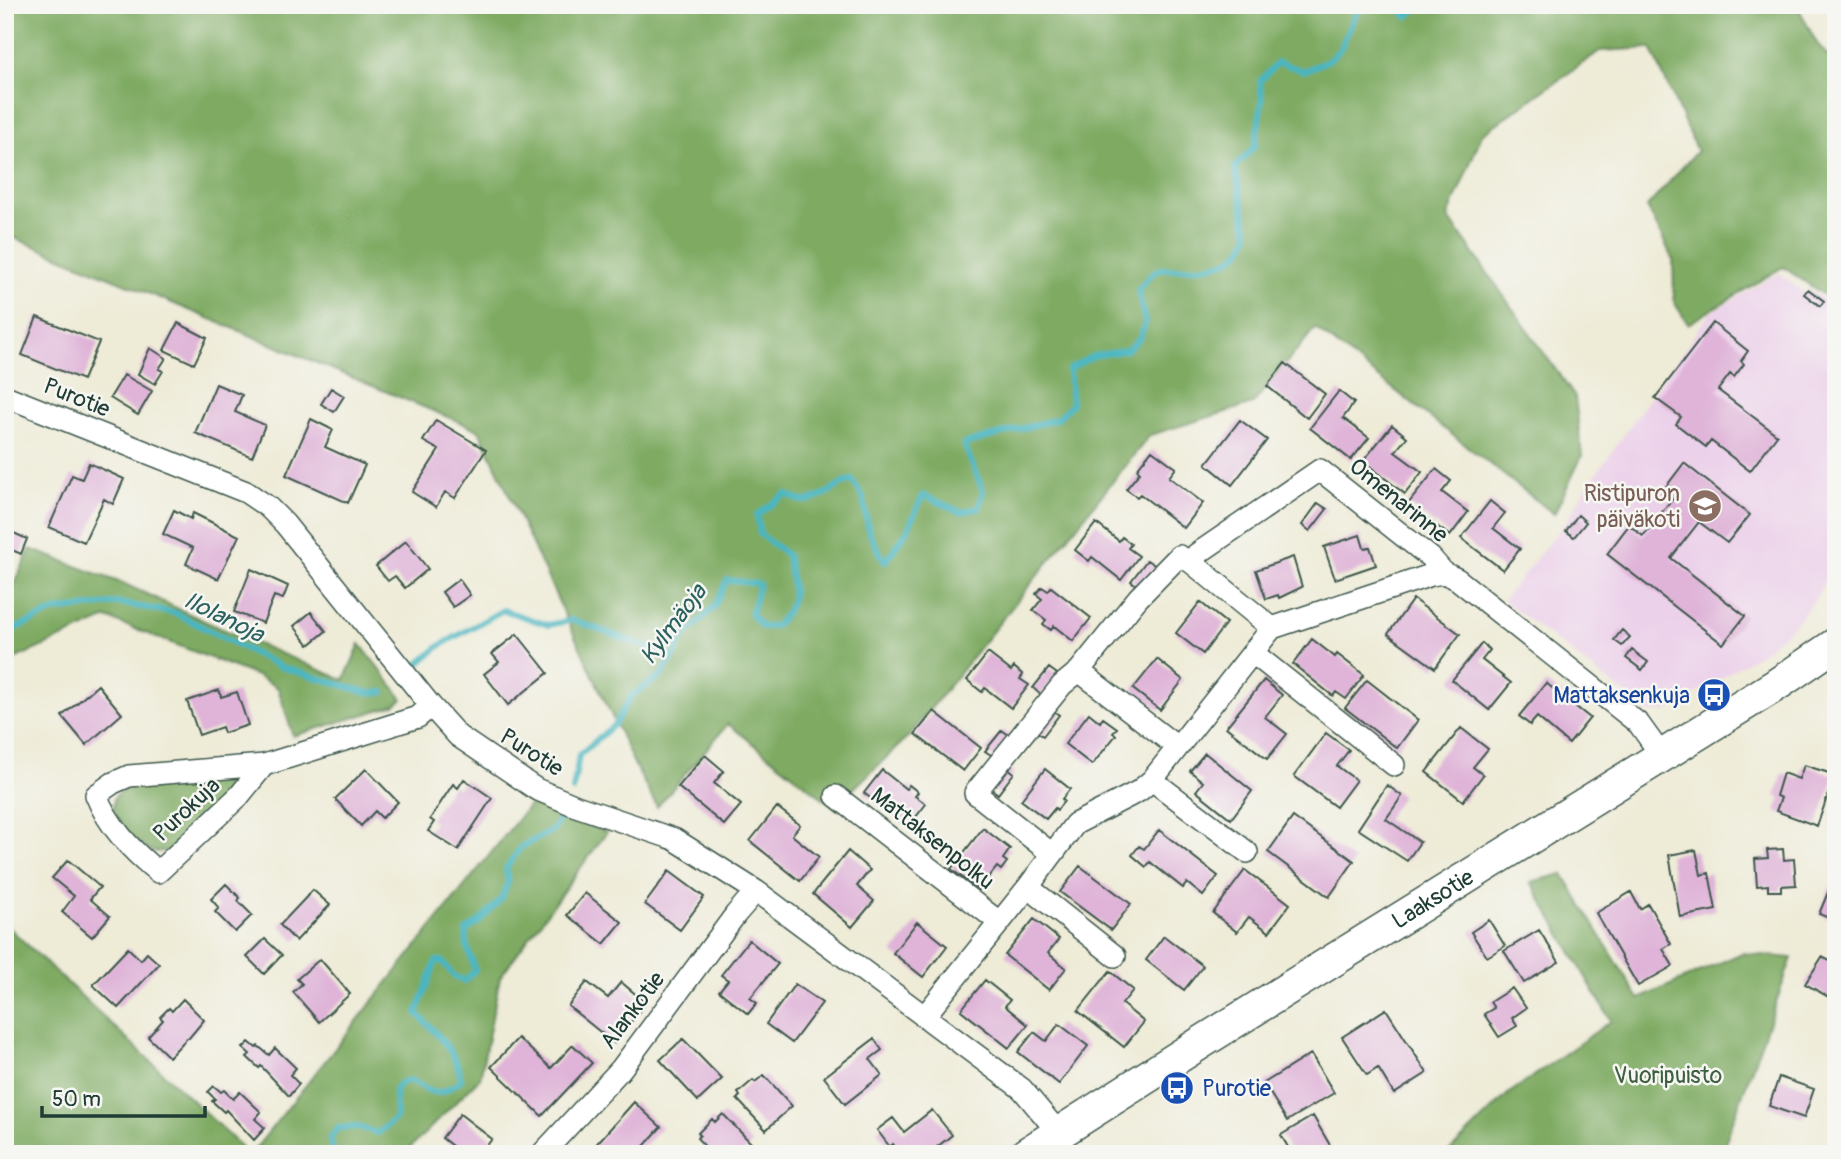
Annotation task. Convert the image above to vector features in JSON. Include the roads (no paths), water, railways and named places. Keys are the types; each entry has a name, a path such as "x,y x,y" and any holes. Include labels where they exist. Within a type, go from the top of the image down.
{"main road":[{"name":"Laaksotie","path":"1026,1154 1776,685 1836,643"}],"street":[{"name":"Purotie","path":"5,396 246,492 268,507 285,524 458,736 537,789 576,806 674,839 756,891 1022,1089 1058,1132"},
{"name":"Omenarinne","path":"1191,562 1197,554 1250,516 1320,470 1431,558 1444,573"},
{"path":"1052,854 975,793 1062,685 1079,671 1138,598 1179,556 1191,562 1272,628"},
{"path":"925,1017 1075,824 1139,791 1152,780 1272,628 1444,573 1466,586 1613,701 1639,724 1662,756"},
{"path":"1253,653 1394,765"},
{"path":"1079,671 1177,747"},
{"name":"Purokuja","path":"264,765 239,796 158,872 115,832 96,795 129,776 264,765 418,717 431,706"},
{"path":"1152,780 1247,852"},
{"name":"Mattaksenpolku","path":"836,796 999,922"},
{"path":"1028,887 1115,956"},
{"name":"Alankotie","path":"541,1154 621,1069 756,891"}],"waterway":[{"name":"Kylmäoja","path":"573,790 579,755 614,725 632,695 660,677 682,639 714,607 727,580 759,584 751,614 762,627 775,626 789,609 793,593 787,555 760,534 757,515 786,494 801,501 810,501 852,480 863,497 869,533 885,562 907,531 923,495 961,512 979,508 983,491 964,444 1057,419 1072,404 1069,369 1093,356 1127,350 1140,338 1145,323 1138,290 1152,274 1162,269 1208,266 1239,253 1245,245 1248,233 1235,167 1255,146 1262,101 1260,81 1278,62 1304,71 1329,60 1340,49 1360,5"},
{"name":"Kylmäoja","path":"1397,5 1407,17 1420,5"},
{"name":"Ilolanoja","path":"5,633 55,611 118,603 175,613 281,667 369,693 384,692"},
{"name":"Ilolanoja","path":"416,666 441,645 503,610 548,625 573,620 674,657"},
{"name":"Kylmäoja","path":"334,1154 330,1138 338,1128 358,1127 378,1133 396,1118 395,1090 400,1083 411,1080 426,1089 441,1092 461,1080 451,1052 417,1013 436,961 442,961 454,976 464,981 475,970 467,946 466,931 501,899 508,882 506,868 521,847 553,830 561,817"}],"place":[{"name":"Ristipuron päiväkoti","path":"1705,506"},
{"name":"Mattaksenkuja","path":"1714,695"},
{"name":"Purotie","path":"1177,1088"}],"park label":[{"name":"Vuoripuisto","path":"1668,1075"}]}
